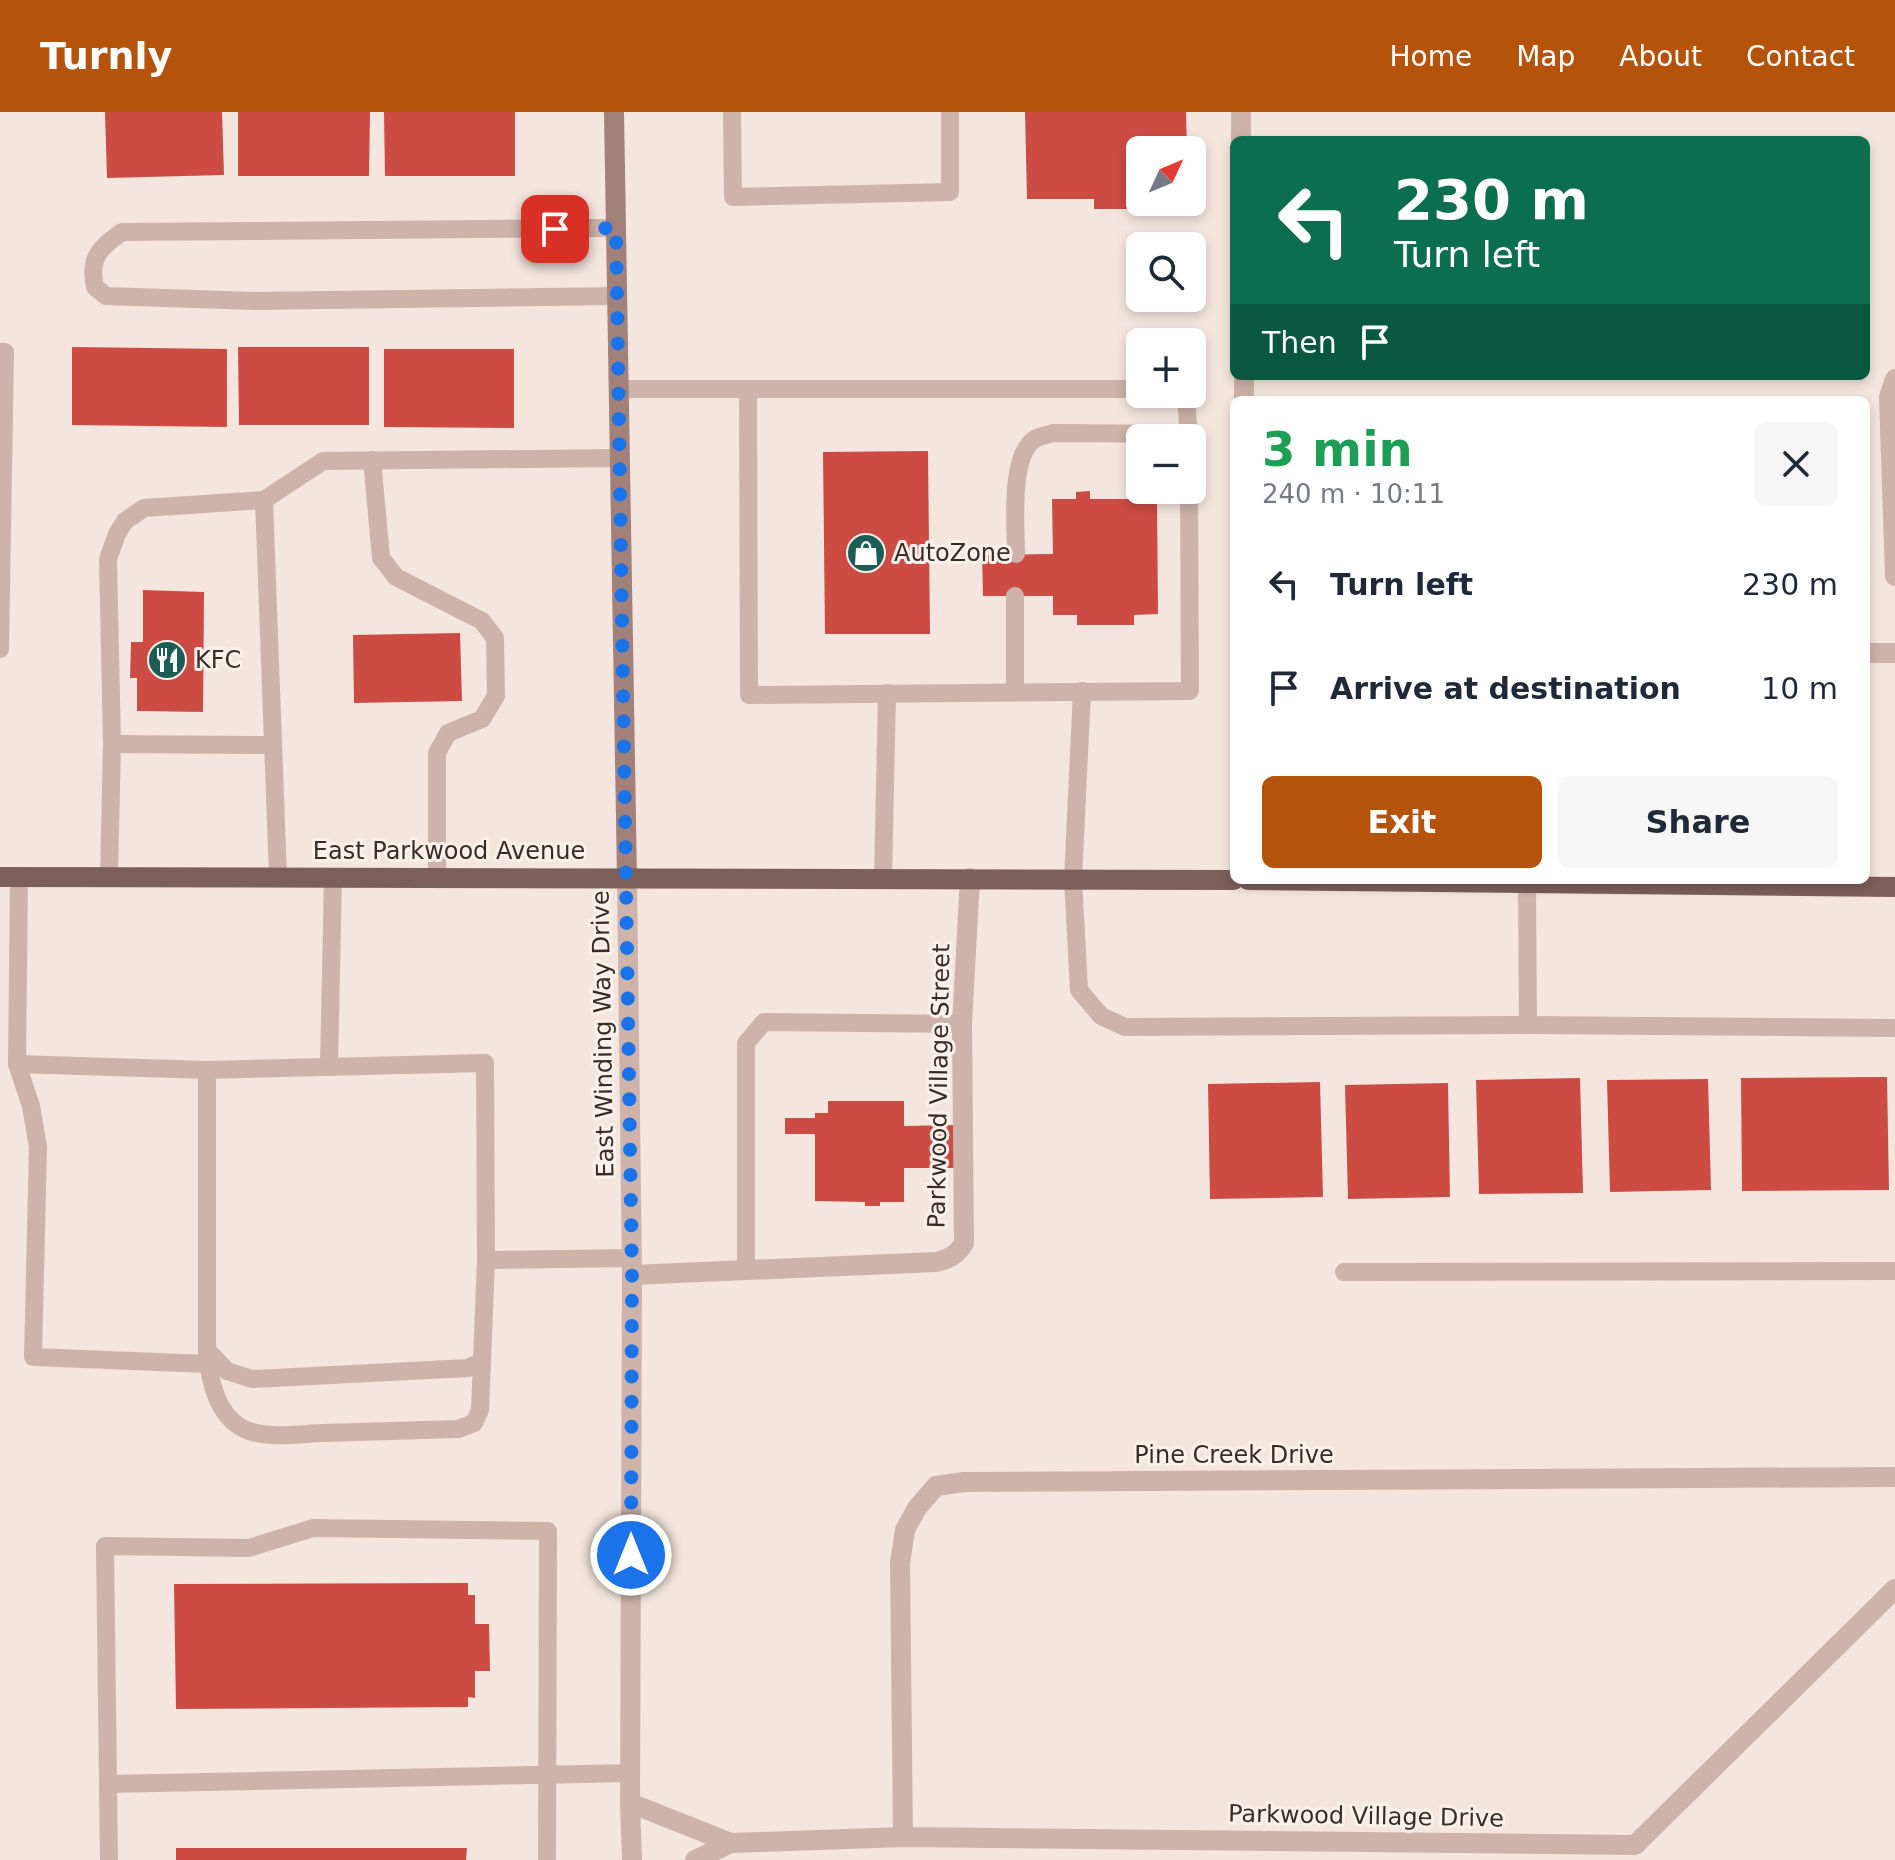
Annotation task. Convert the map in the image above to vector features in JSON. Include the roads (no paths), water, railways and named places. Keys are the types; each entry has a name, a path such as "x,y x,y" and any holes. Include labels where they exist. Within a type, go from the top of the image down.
{"main road":[{"name":"East Parkwood Avenue","path":"10,877 1230,880"},
{"path":"1619,884 1895,887"}],"street":[{"name":"East Winding Way Drive","path":"614,112 632,1266 632,1860"},
{"path":"1241,112 1241,136"},
{"path":"1895,379 1889,397 1895,576"},
{"path":"1870,653 1895,653"},
{"name":"Parkwood Village Street","path":"632,1266 746,1270 936,1262 958,1252 964,1243 962,1024 970,878"},
{"name":"Pine Creek Drive","path":"903,1837 900,1563 905,1530 917,1508 936,1486 980,1482 1895,1477"},
{"name":"Parkwood Village Drive","path":"695,1860 731,1843 903,1837 1635,1845 1894,1592"},
{"name":"Parkwood Village Drive","path":"630,1803 731,1843"}],"lane":[{"path":"732,112 733,197 950,192 950,112"},
{"path":"616,228 122,232 101,246 91,270 95,287 106,296 254,301 617,296"},
{"path":"0,352 5,352 0,649"},
{"path":"619,389 1126,389"},
{"path":"748,390 749,695 1190,691 1189,504"},
{"path":"1016,554 1018,475 1023,453 1034,439 1053,433 1126,435"},
{"path":"109,877 112,744 108,559 125,521 144,508 264,500 323,461 620,458"},
{"path":"372,460 381,558 396,577 482,621 495,638 496,696 482,719 448,733 437,753 437,877"},
{"path":"264,500 278,877"},
{"path":"1015,596 1015,692"},
{"path":"1082,691 1073,879 1079,990 1101,1016 1125,1027 1528,1025 1895,1028"},
{"path":"883,878 887,693"},
{"path":"112,744 272,745"},
{"path":"10,877 17,1064 31,1106 38,1147 33,1357 207,1357 227,1371 252,1379 468,1368 482,1361"},
{"path":"329,1067 333,877"},
{"path":"1527,884 1528,1025"},
{"path":"746,1270 746,1043 764,1022 962,1024"},
{"path":"17,1064 207,1070 485,1063 486,1260 480,1410 474,1423 458,1429 284,1434 251,1432 228,1417 216,1398 209,1378 207,1357 207,1070"},
{"path":"486,1260 632,1266"},
{"path":"1344,1272 1895,1271"},
{"path":"109,1860 105,1546 249,1548 313,1528 548,1531 547,1860"},
{"path":"108,1784 631,1773"}],"place":[{"name":"AutoZone","path":"866,553"},
{"name":"KFC","path":"167,660"}]}
